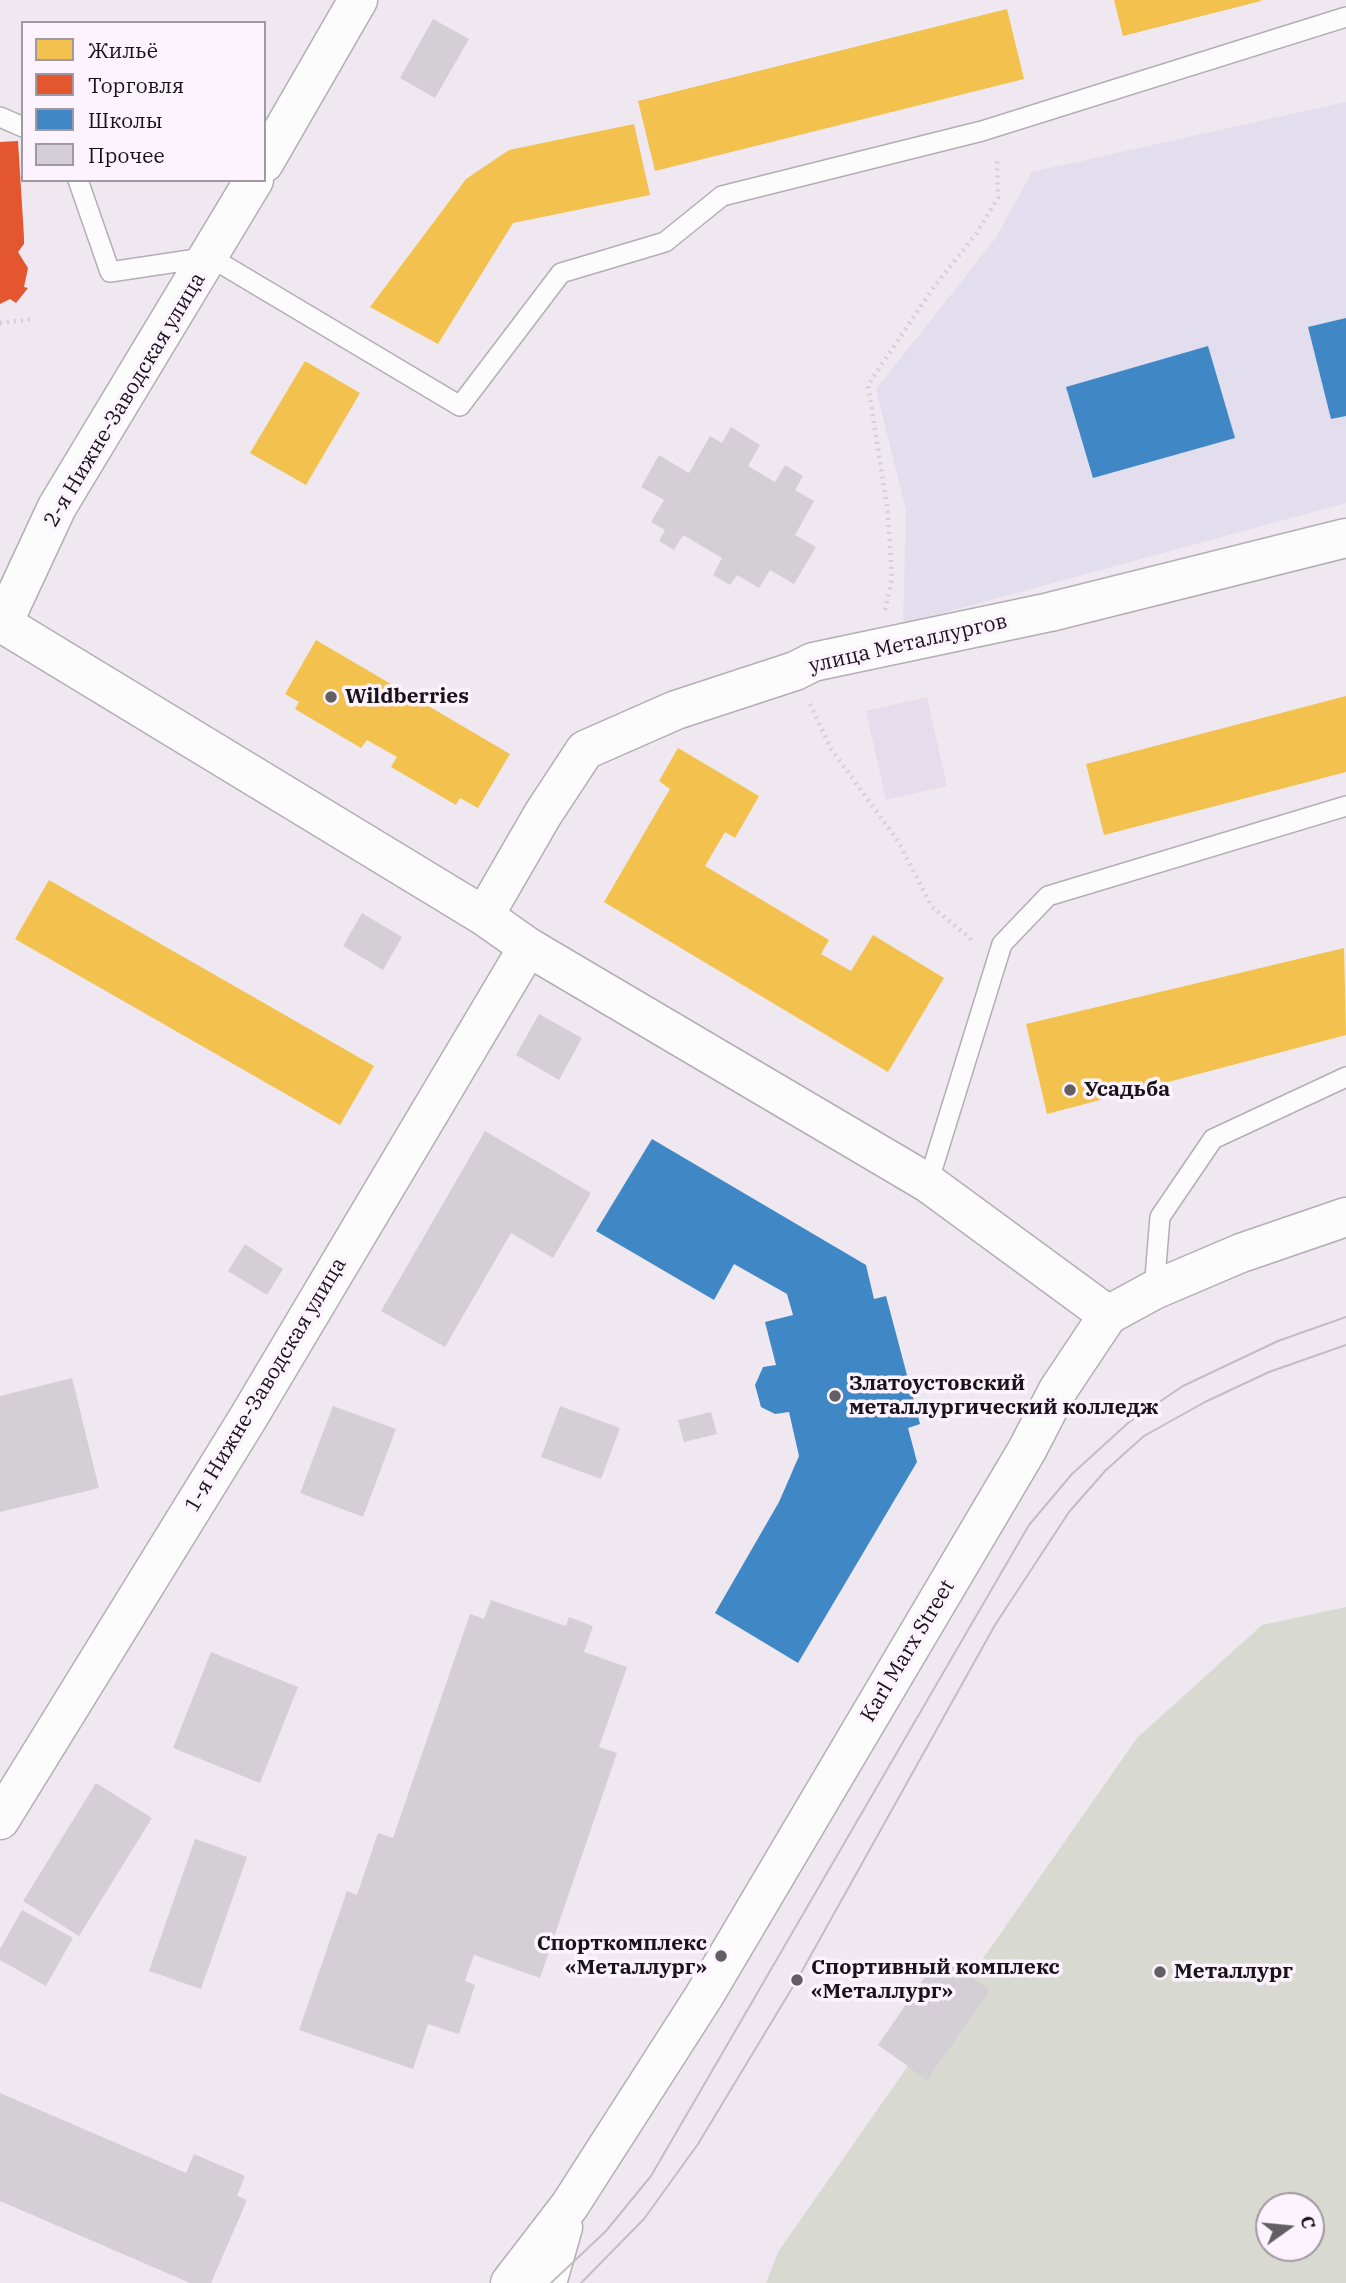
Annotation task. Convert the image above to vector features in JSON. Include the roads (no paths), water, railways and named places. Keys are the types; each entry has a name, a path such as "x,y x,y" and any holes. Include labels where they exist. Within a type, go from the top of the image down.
{"main road":[{"path":"266,160 358,0"},
{"name":"2-я Нижне-Заводская улица","path":"1,622 57,508 253,182"},
{"name":"улица Металлургов","path":"484,916 543,814 585,750 676,710 795,671 813,662 1050,612 1346,538"},
{"path":"1,622 484,916 528,947 928,1183 1108,1315"},
{"name":"1-я Нижне-Заводская улица","path":"0,1820 240,1430 528,947"},
{"name":"Karl Marx Street","path":"510,2283 570,2205 704,1996 1020,1462 1058,1390 1108,1315 1154,1290 1241,1253 1346,1217"},
{"name":"Karl Marx Street","path":"547,2283 570,2205"}],"lane":[{"path":"79,182 110,272 210,257 460,406 561,273 665,242 722,196 982,131 1346,17"},
{"path":"0,117 21,126"},
{"path":"928,1183 1002,944 1048,896 1346,806"},
{"path":"1154,1290 1160,1217 1213,1139 1346,1077"}],"tram line":[{"path":"551,2283 606,2231 651,2176 1029,1525 1072,1474 1128,1423 1183,1386 1278,1341 1346,1317"},
{"path":"581,2283 644,2219 698,2144 797,1980 995,1625 1069,1512 1106,1470 1144,1436 1205,1402 1269,1372 1346,1345"}],"place":[{"name":"Wildberries","path":"331,697"},
{"name":"Усадьба","path":"1070,1090"},
{"name":"Златоустовский металлургический колледж","path":"835,1396"},
{"name":"Спорткомплекс «Металлург»","path":"721,1956"},
{"name":"Металлург","path":"1160,1972"},
{"name":"Спортивный комплекс «Металлург»","path":"797,1980"}]}
